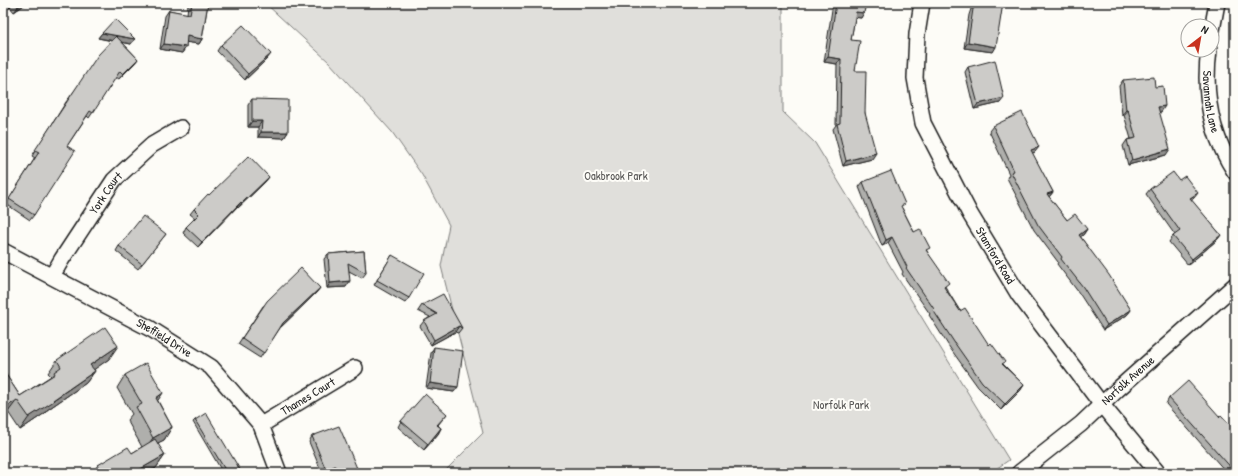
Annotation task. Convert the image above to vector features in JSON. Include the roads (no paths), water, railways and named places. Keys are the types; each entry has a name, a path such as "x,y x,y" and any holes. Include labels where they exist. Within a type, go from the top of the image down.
{"street":[{"name":"Stamford Road","path":"922,3 915,78 923,124 970,214 1019,295 1102,405 1158,473"},
{"path":"1214,18 1217,3"},
{"name":"Savannah Lane","path":"1208,58 1207,82 1213,123 1225,156 1235,172"},
{"name":"York Court","path":"52,276 114,180 152,145 180,128"},
{"name":"Sheffield Drive","path":"3,251 151,328 211,367 261,424 279,473"},
{"name":"Norfolk Avenue","path":"1019,473 1081,424 1235,285"},
{"name":"Thames Court","path":"261,424 355,368"}],"park label":[{"name":"Oakbrook Park","path":"616,176"},
{"name":"Norfolk Park","path":"841,405"}]}
